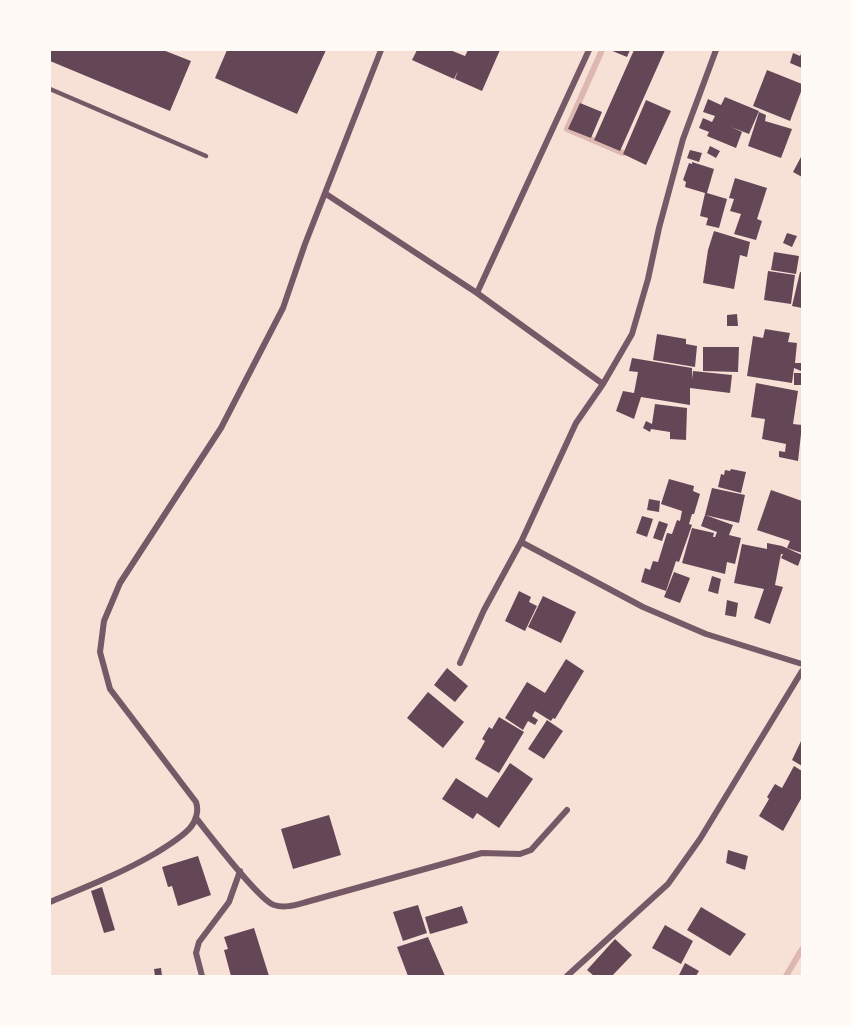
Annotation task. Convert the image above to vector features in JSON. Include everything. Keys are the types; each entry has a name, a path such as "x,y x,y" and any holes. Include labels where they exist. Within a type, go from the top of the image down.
{"street":[{"path":"50,902 128,869 170,844 190,828 196,818 198,808 196,802 110,689 100,652 104,621 120,583 221,428 283,308 381,50"},
{"path":"477,293 589,50"},
{"path":"460,663 484,610 521,542 576,423 603,384 632,334 648,279 682,139 716,50"},
{"path":"326,194 477,293 603,384"},
{"path":"521,542 643,607 706,634 802,664"},
{"path":"567,976 668,884 700,839 802,671"},
{"path":"196,818 257,893 271,904 284,907 310,902 482,853 520,854 537,845 567,810"},
{"path":"202,976 196,953 199,942 230,902 240,871"}],"lane":[{"path":"50,89 206,156"}],"building":[{"path":"50,50 163,50 191,61 170,111 50,61"},
{"path":"227,50 326,50 297,114 215,78"},
{"path":"417,50 450,50 465,56 468,50 500,50 482,91 455,79 458,71 454,79 412,60"},
{"path":"610,50 630,50 627,57"},
{"path":"634,50 665,50 620,151 594,140"},
{"path":"802,52 802,68 790,63 793,53 800,56"},
{"path":"767,70 802,84 790,121 753,106"},
{"path":"725,97 759,111 749,134 731,127 742,132 736,148 707,136 709,132 699,128 703,118 712,122 715,116 703,112 708,99 721,105"},
{"path":"646,100 671,111 646,165 623,154"},
{"path":"580,103 602,112 591,138 568,129"},
{"path":"759,112 766,115 765,121 792,129 781,158 748,146"},
{"path":"710,146 720,151 716,158 707,153"},
{"path":"690,150 702,153 699,162 687,158"},
{"path":"802,155 802,177 793,172"},
{"path":"692,162 714,169 707,193 727,199 719,228 706,225 708,218 700,216 705,193 685,187 686,182 683,180 689,163 692,164"},
{"path":"735,178 767,188 757,219 762,221 756,240 734,234 741,214 730,211 734,199 729,198"},
{"path":"714,231 750,242 747,257 740,255 734,289 703,283 708,250"},
{"path":"787,233 797,236 792,247 783,243"},
{"path":"774,252 799,256 796,274 771,270"},
{"path":"768,271 795,275 791,304 764,300"},
{"path":"800,272 802,272 802,308 792,306"},
{"path":"737,314 738,326 727,326 727,315"},
{"path":"765,329 790,333 788,342 797,343 795,363 802,363 802,366 801,371 794,368 792,383 747,376 753,336 763,338"},
{"path":"657,334 686,339 686,344 697,346 695,367 653,360"},
{"path":"703,347 739,347 738,372 703,371"},
{"path":"632,358 692,368 692,379 693,371 732,375 730,393 690,388 690,405 641,397 634,419 616,411 623,391 634,393 638,372 629,371"},
{"path":"794,373 801,373 801,385 794,385"},
{"path":"756,383 798,391 793,424 802,425 798,461 779,457 779,451 785,452 786,444 762,439 765,419 751,417"},
{"path":"655,404 687,408 686,440 670,439 670,432 651,429 650,432 643,428 646,421 652,424"},
{"path":"731,469 746,472 741,493 718,487 721,474 724,475 725,470 730,471"},
{"path":"669,479 694,486 693,491 700,494 689,524 692,525 666,591 641,582 645,568 650,570 653,561 658,562 667,533 672,534 677,520 680,521 682,511 661,504"},
{"path":"712,488 745,495 739,523 705,515"},
{"path":"771,490 802,501 802,553 787,548 790,541 757,530"},
{"path":"649,499 660,501 659,512 647,510"},
{"path":"705,515 733,525 729,535 741,538 735,564 727,562 725,574 682,563 692,528 714,533 713,537 715,537 717,532 701,526"},
{"path":"642,516 653,519 647,537 636,533"},
{"path":"659,521 668,524 662,541 653,538"},
{"path":"767,543 782,546 802,555 798,566 781,558 783,554 781,554 775,585 783,587 770,624 754,618 764,589 734,583 742,544 767,549"},
{"path":"674,572 690,578 680,603 664,597"},
{"path":"712,576 721,579 718,594 708,591"},
{"path":"519,591 531,597 529,602 537,606 525,631 505,621"},
{"path":"543,596 576,612 561,643 528,627"},
{"path":"727,600 738,603 736,617 725,615"},
{"path":"566,659 584,671 555,719 551,721 535,711 532,716 538,720 535,725 528,721 523,730 505,718 527,682 545,693"},
{"path":"447,668 468,686 455,702 434,685"},
{"path":"428,692 464,722 443,748 407,718"},
{"path":"499,717 524,732 499,773 475,759 485,741 482,739"},
{"path":"547,720 563,731 544,759 528,749"},
{"path":"802,739 802,766 792,760"},
{"path":"510,763 533,779 499,828 477,813 473,819 442,799 456,778 487,798"},
{"path":"794,766 802,771 802,797 783,831 759,816 775,784 782,788"},
{"path":"329,815 341,855 293,869 281,829"},
{"path":"728,850 748,856 745,870 726,863"},
{"path":"198,856 211,895 178,906 172,886 168,887 162,867"},
{"path":"102,887 115,930 104,933 91,891"},
{"path":"418,905 427,933 403,941 393,912"},
{"path":"462,906 468,923 430,934 425,917"},
{"path":"701,907 746,934 730,956 687,930"},
{"path":"665,925 693,941 681,964 652,948"},
{"path":"254,928 269,976 231,976 224,950 228,949 224,937"},
{"path":"428,937 445,976 408,976 397,947"},
{"path":"615,939 632,955 612,976 594,976 587,970"},
{"path":"685,963 699,971 696,976 679,975"},
{"path":"161,968 162,976 155,976 154,969"}],"waterway":[{"path":"602,50 567,129 623,153"},
{"path":"786,976 802,949"}]}
